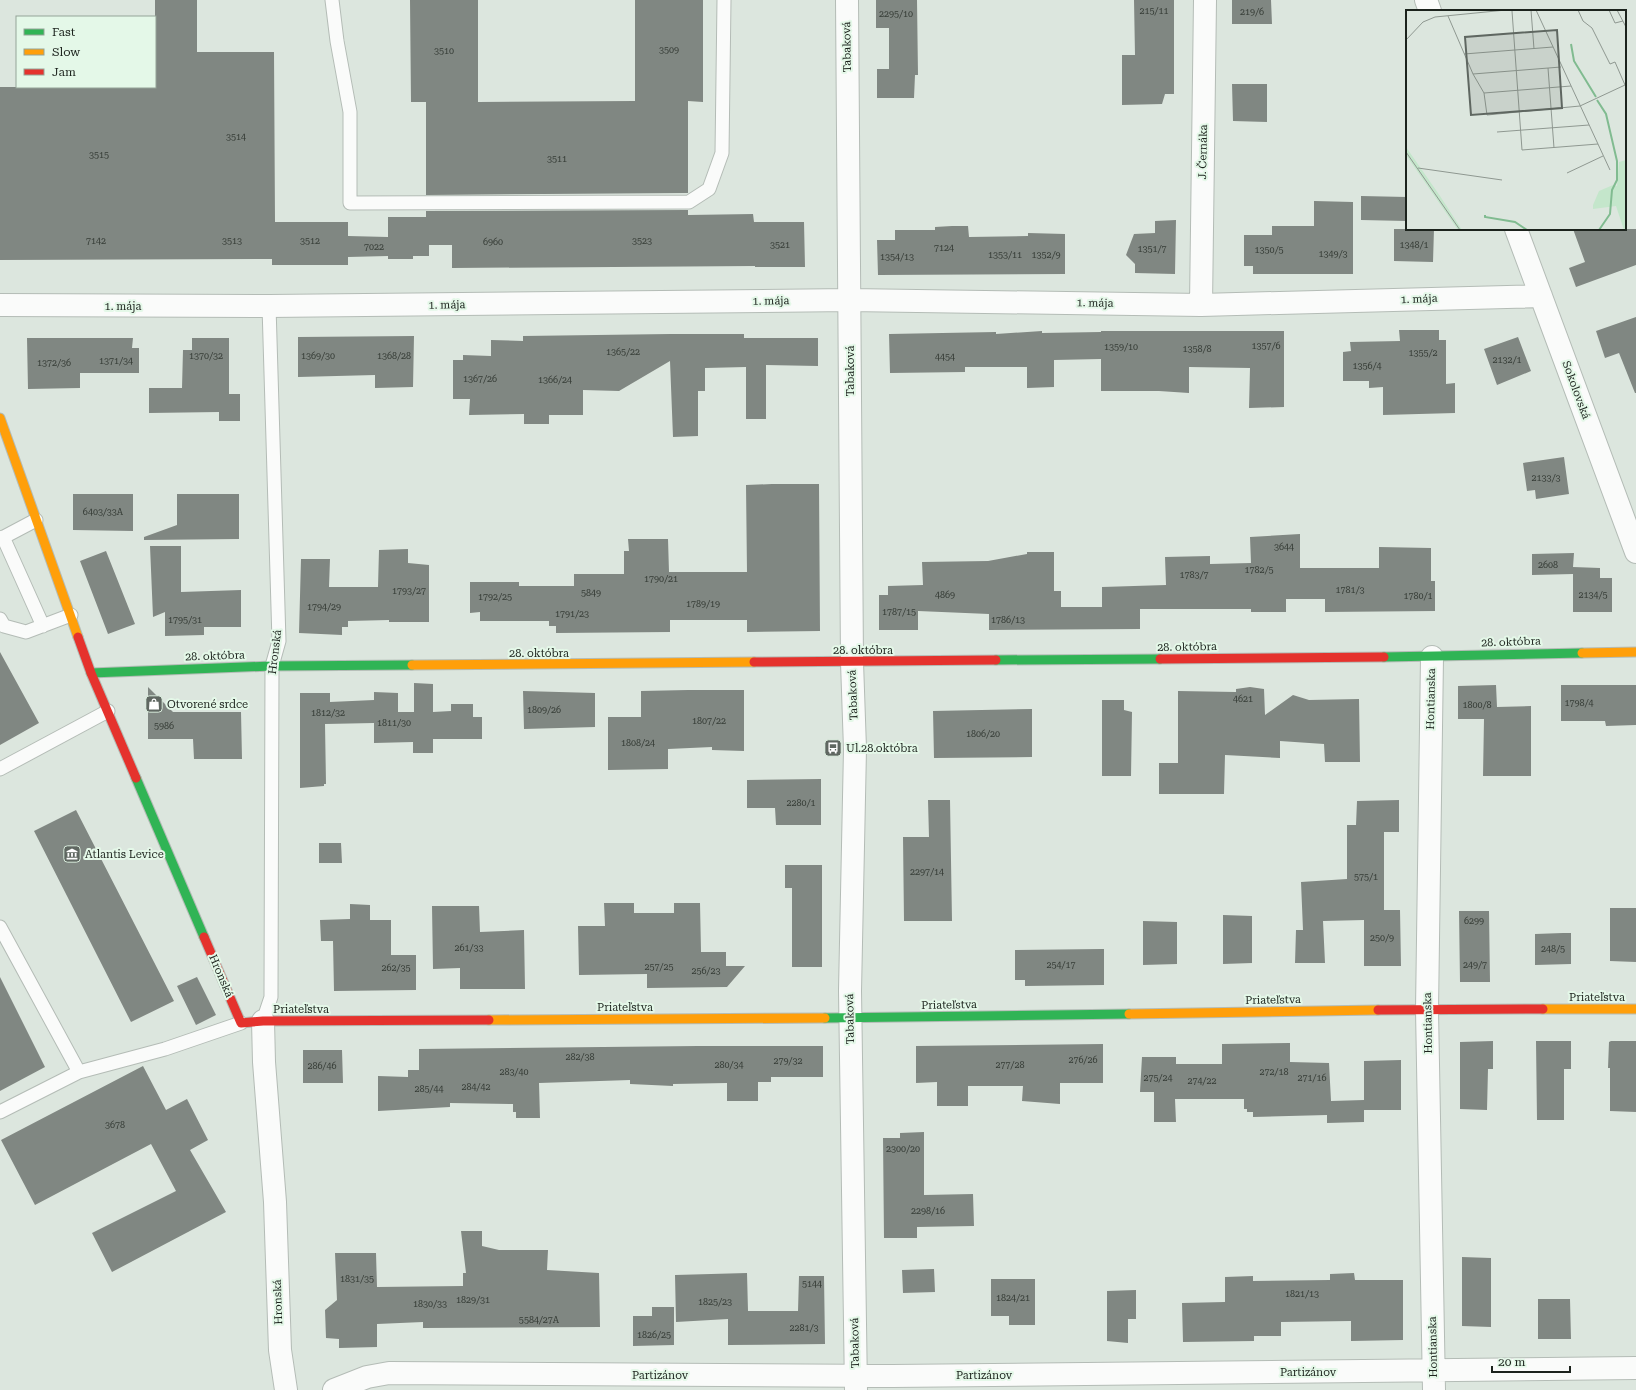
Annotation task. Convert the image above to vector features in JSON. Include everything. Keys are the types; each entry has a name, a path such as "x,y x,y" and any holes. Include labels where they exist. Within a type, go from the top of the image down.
{"street":[{"name":"Tabaková","path":"847,0 852,662 856,749 850,1017 856,1383"},
{"name":"J. Černáka","path":"1201,305 1205,0"},
{"path":"1426,0 1430,10"},
{"name":"Sokolovská","path":"1516,230 1636,552"},
{"name":"1. mája","path":"0,305 269,306 850,300 1201,305 1542,296"},
{"name":"Hronská","path":"0,418 91,673 252,1022 264,1062 275,1202 280,1350 286,1390"},
{"name":"28. októbra","path":"91,673 272,666 1432,657 1636,652"},
{"name":"Hontianska","path":"1432,657 1427,1010 1434,1381"},
{"name":"Priateľstva","path":"252,1022 1636,1009"},
{"name":"Partizánov","path":"334,1390 368,1377 389,1373 856,1383 1434,1381 1636,1368"}],"lane":[{"path":"332,0 337,41 350,112 350,203 405,204 689,202 709,189 722,153 724,0"},
{"name":"Hronská","path":"252,1022 271,997 272,666 279,641 269,306"},
{"path":"36,520 2,538 43,626"},
{"path":"0,619 4,626 26,632 70,615"},
{"path":"0,769 108,711"},
{"path":"0,927 79,1072"},
{"path":"0,1112 79,1072 165,1049 252,1022"}],"building":[{"path":"155,0 197,0 197,52 274,52 275,222 348,222 348,236 388,237 388,217 426,217 426,211 688,210 688,215 753,214 754,222 804,222 805,267 452,268 452,245 429,245 429,256 413,256 413,259 388,259 388,256 348,257 348,265 272,265 272,259 0,260 0,87 156,88"},
{"path":"410,0 478,0 478,102 635,101 635,0 703,0 703,102 688,101 688,193 426,195 426,102 411,102"},
{"path":"876,0 917,0 918,75 915,75 914,98 877,98 877,69 889,69 889,28 876,28"},
{"path":"1134,0 1174,0 1174,94 1165,94 1162,104 1122,105 1122,55 1135,55"},
{"path":"1232,0 1271,0 1272,24 1232,24"},
{"path":"1232,84 1267,84 1267,122 1233,121"},
{"path":"1361,196 1406,197 1406,221 1361,220"},
{"path":"1314,201 1353,202 1353,274 1253,274 1253,266 1244,266 1244,235 1272,235 1272,226 1314,226"},
{"path":"1176,220 1175,274 1135,273 1135,264 1126,255 1134,234 1155,233 1155,221"},
{"path":"968,226 969,237 1028,236 1028,233 1065,234 1065,274 878,275 877,240 895,240 895,230 935,230 935,227"},
{"path":"1394,229 1434,230 1433,262 1394,261"},
{"path":"1636,229 1636,265 1576,287 1569,268 1585,262 1573,230"},
{"path":"1636,317 1635,393 1619,353 1605,358 1596,331"},
{"path":"1399,330 1439,330 1439,340 1446,340 1446,384 1455,383 1455,413 1383,415 1383,387 1369,388 1369,381 1343,381 1343,352 1351,351 1350,342 1400,341"},
{"path":"1042,331 1042,333 1101,331 1284,331 1284,407 1249,408 1250,368 1189,367 1189,393 1159,391 1101,391 1101,359 1054,360 1054,387 1027,388 1027,367 965,367 965,372 890,373 889,334 996,332 996,334"},
{"path":"744,334 744,338 818,338 818,366 766,365 766,419 746,419 746,367 705,368 705,391 698,391 698,436 673,437 670,361 619,391 583,390 583,415 549,415 549,424 524,424 524,414 469,415 470,399 453,399 453,360 463,360 463,355 491,356 491,340 523,341 523,336"},
{"path":"414,336 413,387 375,388 375,375 298,377 298,337"},
{"path":"1518,337 1531,371 1497,385 1484,349"},
{"path":"27,338 133,338 132,348 139,348 139,373 80,373 80,388 28,389"},
{"path":"192,338 229,338 229,394 240,394 240,421 219,421 219,412 149,413 149,388 182,388 183,350 192,350"},
{"path":"1564,457 1569,494 1536,499 1535,490 1527,491 1523,463"},
{"path":"819,484 820,631 747,632 747,620 670,620 670,632 556,633 556,626 549,626 549,621 480,621 480,612 470,613 470,582 519,582 519,586 574,586 574,574 624,574 624,551 629,551 628,539 668,539 669,572 747,572 746,485"},
{"path":"73,494 133,494 133,531 73,530"},
{"path":"177,494 239,494 239,539 144,540 144,537 177,525"},
{"path":"1300,534 1300,568 1379,568 1379,547 1431,548 1431,581 1435,581 1435,611 1325,612 1325,599 1286,599 1286,612 1251,612 1251,609 1140,609 1140,629 989,630 989,614 918,611 918,630 879,630 879,595 888,595 888,586 923,585 922,562 988,561 1027,554 1027,552 1054,552 1054,591 1061,591 1061,607 1102,607 1102,587 1166,585 1165,557 1210,556 1210,564 1251,563 1250,537"},
{"path":"150,546 181,546 181,592 241,590 241,627 204,627 204,635 165,636 165,612 153,617"},
{"path":"408,549 408,563 429,565 429,622 389,622 389,620 348,621 348,627 342,627 342,635 299,633 301,559 330,559 329,587 378,587 379,550"},
{"path":"106,551 135,624 108,634 80,561"},
{"path":"1574,553 1573,567 1600,568 1600,578 1612,578 1612,612 1573,612 1573,574 1532,575 1532,554"},
{"path":"0,652 39,723 0,745"},
{"path":"414,683 433,684 433,712 451,711 451,704 473,704 473,717 482,717 482,739 433,739 433,753 413,753 413,742 374,743 374,723 325,724 326,784 324,784 324,786 300,788 300,693 330,693 330,702 374,700 374,692 398,693 398,712 414,712"},
{"path":"1496,685 1497,707 1531,706 1531,776 1483,776 1484,719 1458,719 1458,686"},
{"path":"1561,685 1636,685 1636,725 1606,726 1605,721 1561,721"},
{"path":"148,687 173,712 241,712 242,759 194,759 193,739 148,739"},
{"path":"1250,687 1264,689 1265,715 1293,695 1309,700 1359,699 1360,762 1325,762 1324,744 1280,741 1280,758 1225,755 1224,794 1159,794 1159,763 1178,763 1178,691 1236,692 1236,689"},
{"path":"744,690 744,751 712,750 712,747 668,749 668,769 608,770 608,717 641,717 641,691"},
{"path":"523,691 595,693 595,727 524,729"},
{"path":"1102,700 1124,700 1124,710 1132,712 1131,776 1102,776"},
{"path":"1032,709 1032,757 934,758 933,711"},
{"path":"821,779 821,825 776,825 775,808 747,808 747,780"},
{"path":"928,800 950,800 952,921 904,921 903,837 929,837"},
{"path":"1399,800 1399,832 1384,832 1384,910 1400,910 1401,966 1364,966 1364,920 1323,921 1325,963 1295,963 1296,930 1303,930 1301,882 1347,879 1347,825 1356,825 1357,801"},
{"path":"76,810 174,1001 131,1022 34,831"},
{"path":"319,843 341,843 342,863 319,863"},
{"path":"785,865 822,865 822,967 792,967 792,888 785,888"},
{"path":"604,903 634,903 634,913 674,913 674,903 700,903 701,952 726,952 726,966 745,966 727,987 647,988 647,974 579,975 578,926 605,926"},
{"path":"350,904 370,905 370,920 391,920 391,955 416,955 416,990 334,991 333,941 321,941 320,920 350,919"},
{"path":"432,906 479,906 480,932 524,930 525,989 460,989 460,968 433,969"},
{"path":"1610,908 1636,908 1636,962 1610,961"},
{"path":"1459,911 1489,911 1490,982 1460,982"},
{"path":"1223,915 1252,916 1252,963 1223,964"},
{"path":"1143,921 1177,922 1177,964 1143,965"},
{"path":"1571,933 1571,964 1535,965 1535,934"},
{"path":"1104,949 1104,985 1025,986 1025,980 1015,980 1015,950"},
{"path":"0,977 45,1067 0,1091"},
{"path":"197,977 216,1015 196,1025 177,986"},
{"path":"1493,1041 1493,1069 1488,1069 1487,1110 1460,1109 1460,1042"},
{"path":"1536,1041 1571,1041 1571,1069 1564,1069 1564,1120 1537,1120"},
{"path":"1636,1041 1636,1112 1610,1111 1610,1068 1608,1068 1609,1042"},
{"path":"1290,1043 1290,1062 1329,1063 1331,1101 1364,1100 1364,1061 1401,1060 1401,1110 1364,1110 1364,1122 1327,1123 1327,1115 1253,1117 1253,1112 1247,1112 1247,1109 1244,1109 1244,1099 1175,1099 1176,1122 1154,1122 1154,1092 1140,1092 1142,1057 1176,1057 1176,1064 1222,1064 1222,1044"},
{"path":"1103,1044 1103,1083 1060,1083 1060,1104 1022,1101 1023,1086 968,1086 968,1106 937,1106 937,1082 916,1083 916,1046"},
{"path":"823,1046 823,1077 771,1077 771,1082 758,1082 758,1101 727,1101 727,1083 673,1084 673,1086 630,1084 630,1080 539,1083 540,1118 516,1118 516,1112 513,1112 513,1104 450,1103 450,1107 378,1111 378,1076 408,1077 408,1070 419,1070 419,1049"},
{"path":"303,1050 342,1050 343,1083 303,1083"},
{"path":"143,1066 166,1110 187,1099 208,1140 190,1150 226,1212 112,1272 92,1233 176,1191 151,1144 35,1205 1,1140"},
{"path":"924,1132 924,1195 973,1194 974,1226 917,1227 917,1238 884,1238 883,1138 900,1138 900,1133"},
{"path":"461,1231 482,1231 482,1246 499,1250 548,1250 547,1270 599,1273 600,1327 423,1328 423,1322 377,1324 377,1347 339,1348 339,1339 326,1338 325,1310 337,1300 335,1253 376,1253 377,1287 463,1286 463,1273 466,1273"},
{"path":"1462,1257 1491,1258 1491,1327 1462,1326"},
{"path":"934,1269 935,1292 903,1293 902,1270"},
{"path":"747,1273 748,1311 798,1311 799,1276 824,1276 825,1344 728,1345 728,1319 676,1322 675,1275"},
{"path":"1354,1273 1355,1280 1403,1280 1403,1340 1351,1341 1351,1321 1281,1322 1281,1336 1254,1336 1254,1341 1183,1342 1182,1303 1225,1302 1225,1277 1253,1276 1253,1281 1330,1280 1330,1274"},
{"path":"991,1279 1035,1279 1035,1325 1009,1325 1009,1316 991,1316"},
{"path":"1136,1290 1136,1319 1128,1319 1128,1343 1107,1341 1107,1291"},
{"path":"1538,1299 1570,1299 1571,1339 1538,1339"},
{"path":"652,1307 674,1307 674,1345 633,1346 633,1316 652,1316"}],"traffic: fast":[{"path":"1384,657 1582,653"},
{"path":"996,660 1160,659"},
{"path":"91,673 272,666 412,665"},
{"path":"136,778 204,937"},
{"path":"825,1018 1129,1014"}],"traffic: slow":[{"path":"0,418 78,637"},
{"path":"1582,653 1636,652"},
{"path":"412,665 754,662"},
{"path":"1543,1009 1636,1009"},
{"path":"1129,1014 1378,1010"},
{"path":"489,1020 825,1018"}],"traffic: jam":[{"path":"78,637 91,673 136,778"},
{"path":"1160,659 1384,657"},
{"path":"754,662 996,660"},
{"path":"204,937 241,1023 263,1021 489,1020"},
{"path":"1378,1010 1543,1009"}],"place":[{"name":"Otvorené srdce","path":"154,704"},
{"name":"Ul.28.októbra","path":"833,748"},
{"name":"Atlantis Levice","path":"72,854"}]}
